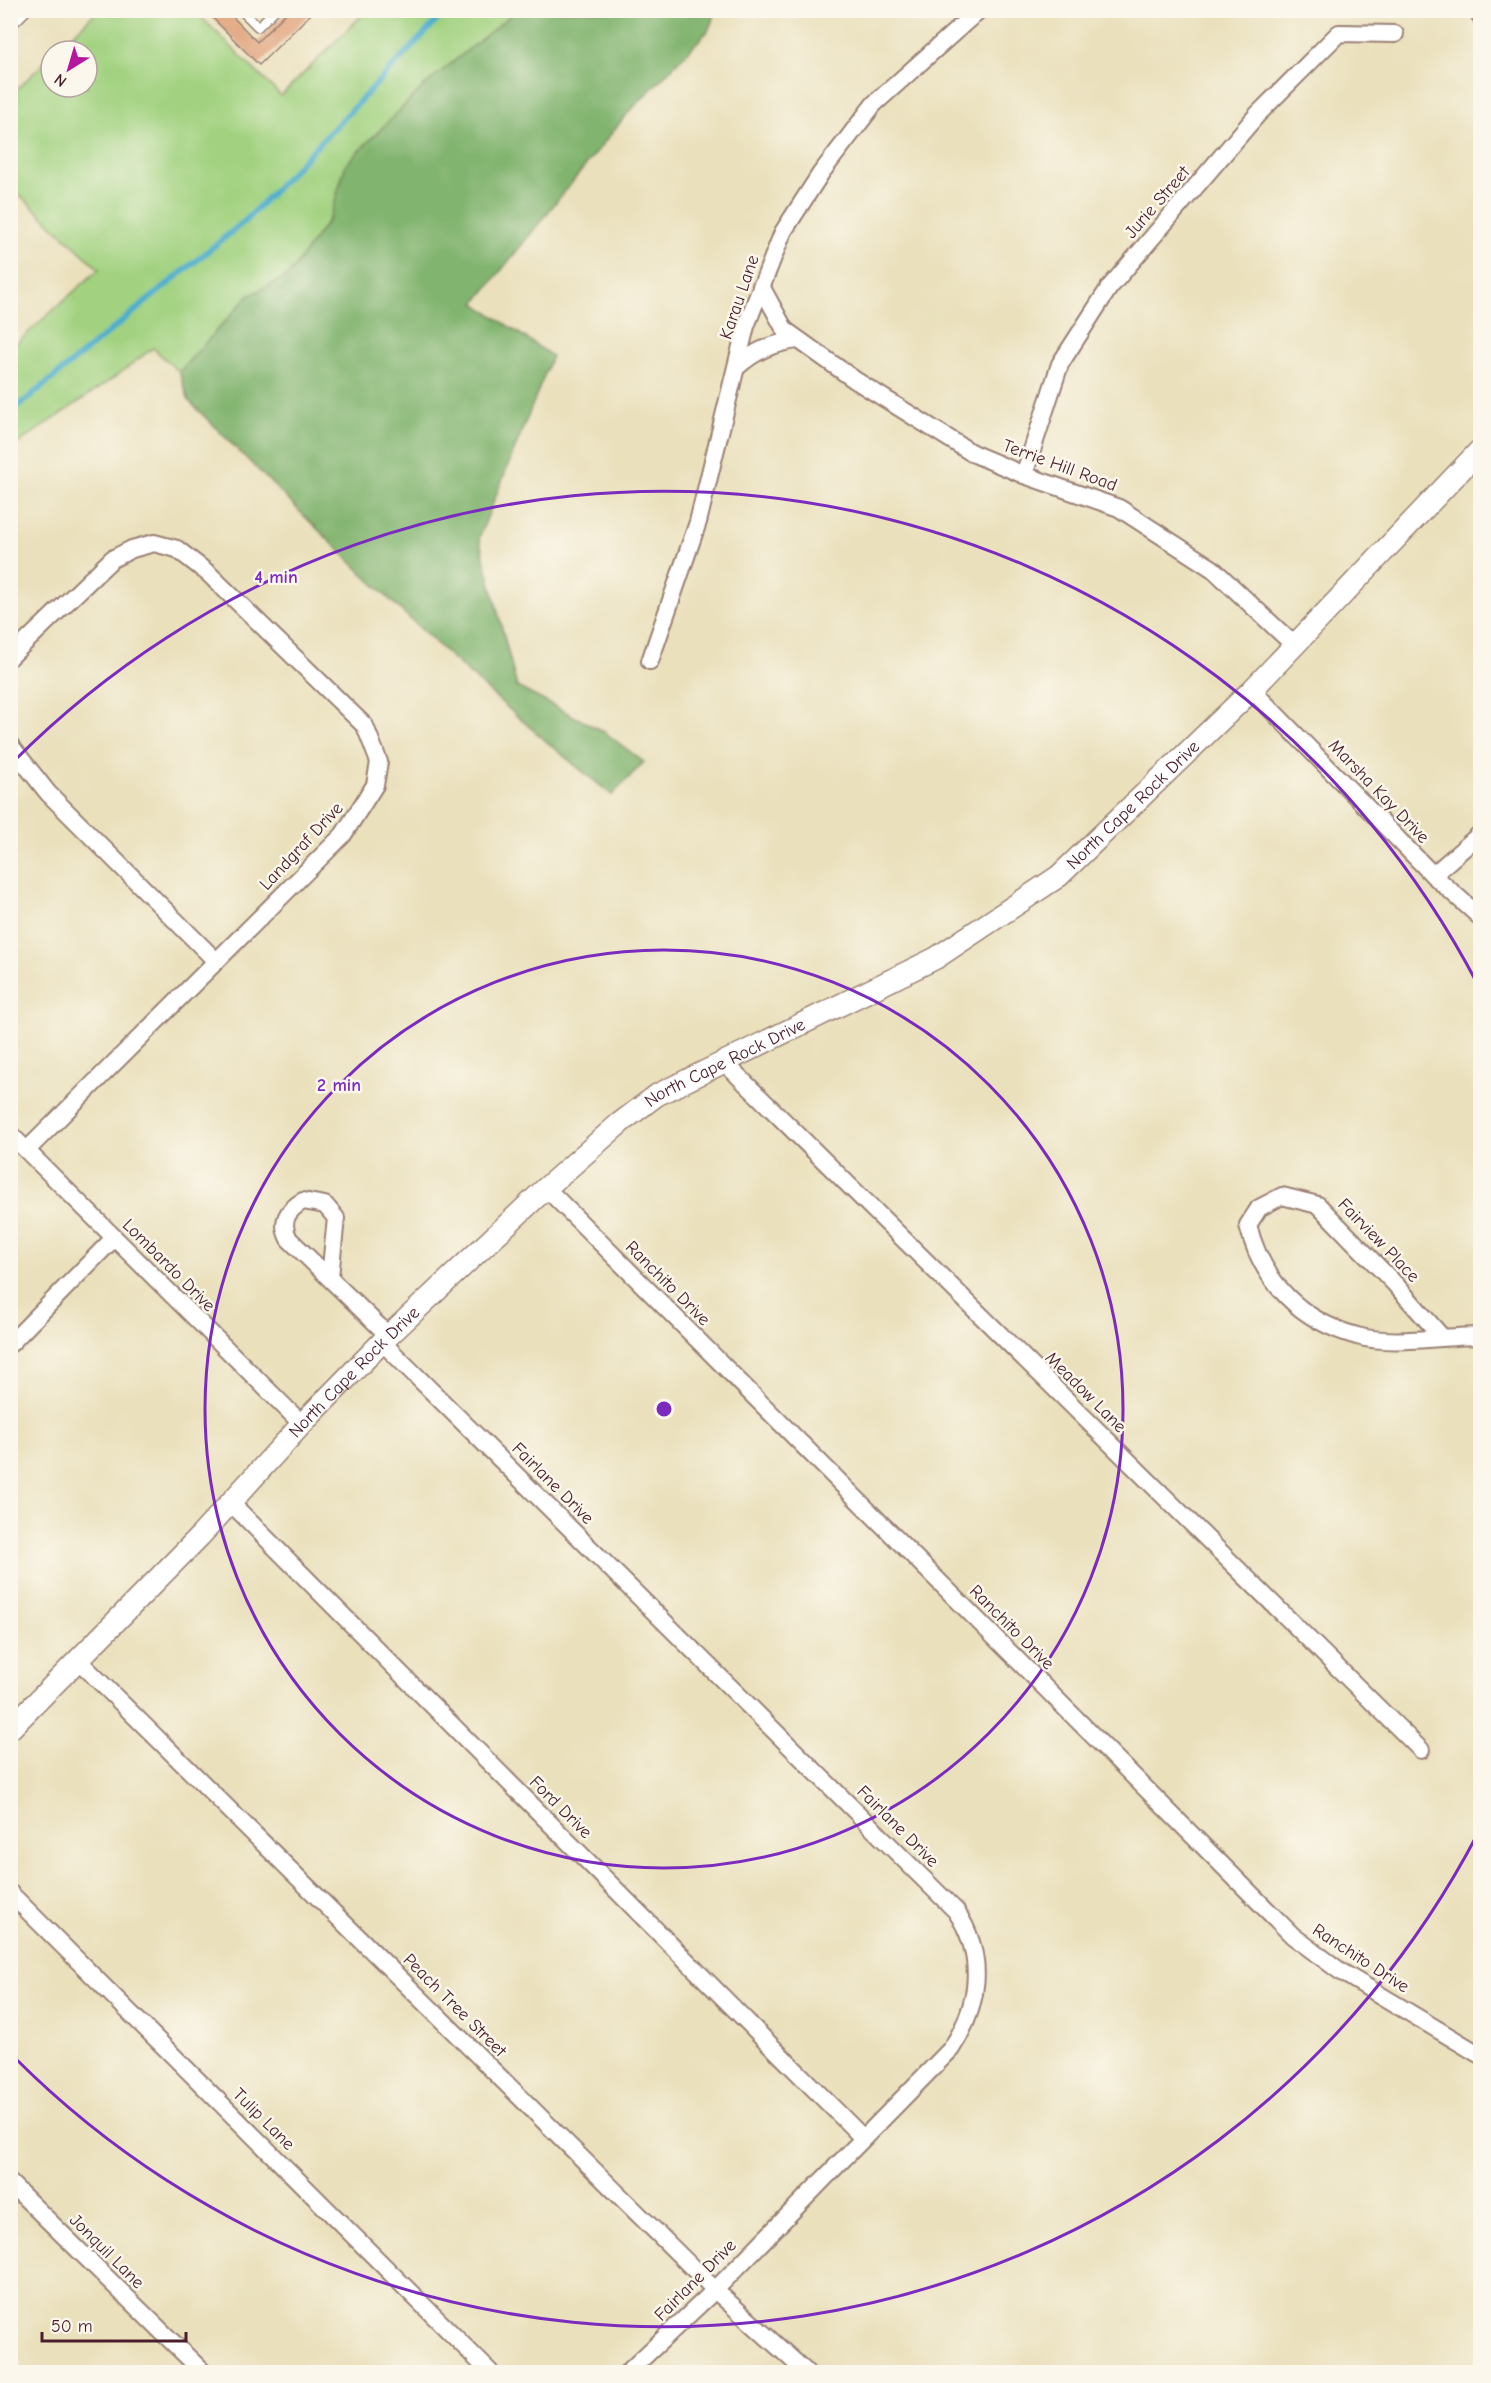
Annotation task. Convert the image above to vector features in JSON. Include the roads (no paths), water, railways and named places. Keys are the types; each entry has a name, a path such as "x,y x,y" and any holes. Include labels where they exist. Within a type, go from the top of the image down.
{"street":[{"name":"Karau Lane","path":"650,661 698,522 746,326 783,232 821,173 874,104 979,10"},
{"name":"Jurie Street","path":"1024,474 1060,364 1109,288 1257,115 1339,33 1395,34"},
{"name":"Terrie Hill Road","path":"761,286 785,330 797,340 972,453 1128,514 1213,569 1295,646"},
{"path":"737,367 752,353 775,343 797,340"},
{"name":"North Cape Rock Drive","path":"10,1729 80,1662 232,1504 302,1424 386,1339 546,1188 620,1123 657,1095 936,958 1004,915 1059,876 1252,690 1480,450"},
{"name":"Landgraf Drive","path":"10,657 112,559 132,549 154,543 177,549 209,574 365,726 379,762 375,785 343,835 27,1150"},
{"name":"Marsha Kay Drive","path":"1252,690 1433,875 1480,916"},
{"path":"10,744 48,793 216,961"},
{"path":"1433,875 1480,834"},
{"name":"Meadow Lane","path":"724,1062 1420,1750"},
{"name":"Lombardo Drive","path":"10,1134 302,1424"},
{"name":"Ranchito Drive","path":"546,1188 1293,1936 1340,1971 1480,2055"},
{"name":"Fairview Place","path":"1441,1336 1395,1284 1318,1205 1282,1196 1259,1208 1248,1226 1254,1250 1285,1297 1314,1319 1359,1337 1410,1340 1441,1336 1480,1336"},
{"path":"10,1344 114,1238"},
{"name":"Fairlane Drive","path":"330,1277 386,1339 956,1911 967,1927 974,1946 977,1982 973,2002 961,2034 951,2049 715,2290 628,2373"},
{"name":"Ford Drive","path":"232,1504 863,2138"},
{"name":"Peach Tree Street","path":"80,1662 715,2290 806,2373"},
{"name":"Tulip Lane","path":"10,1893 490,2373"},
{"name":"Jonquil Lane","path":"10,2183 203,2373"}],"lane":[{"path":"10,27 27,10"},
{"path":"242,10 258,27 275,10"},
{"path":"1470,10 1480,22"}],"waterway":[{"path":"10,413 246,220 447,10"}]}
